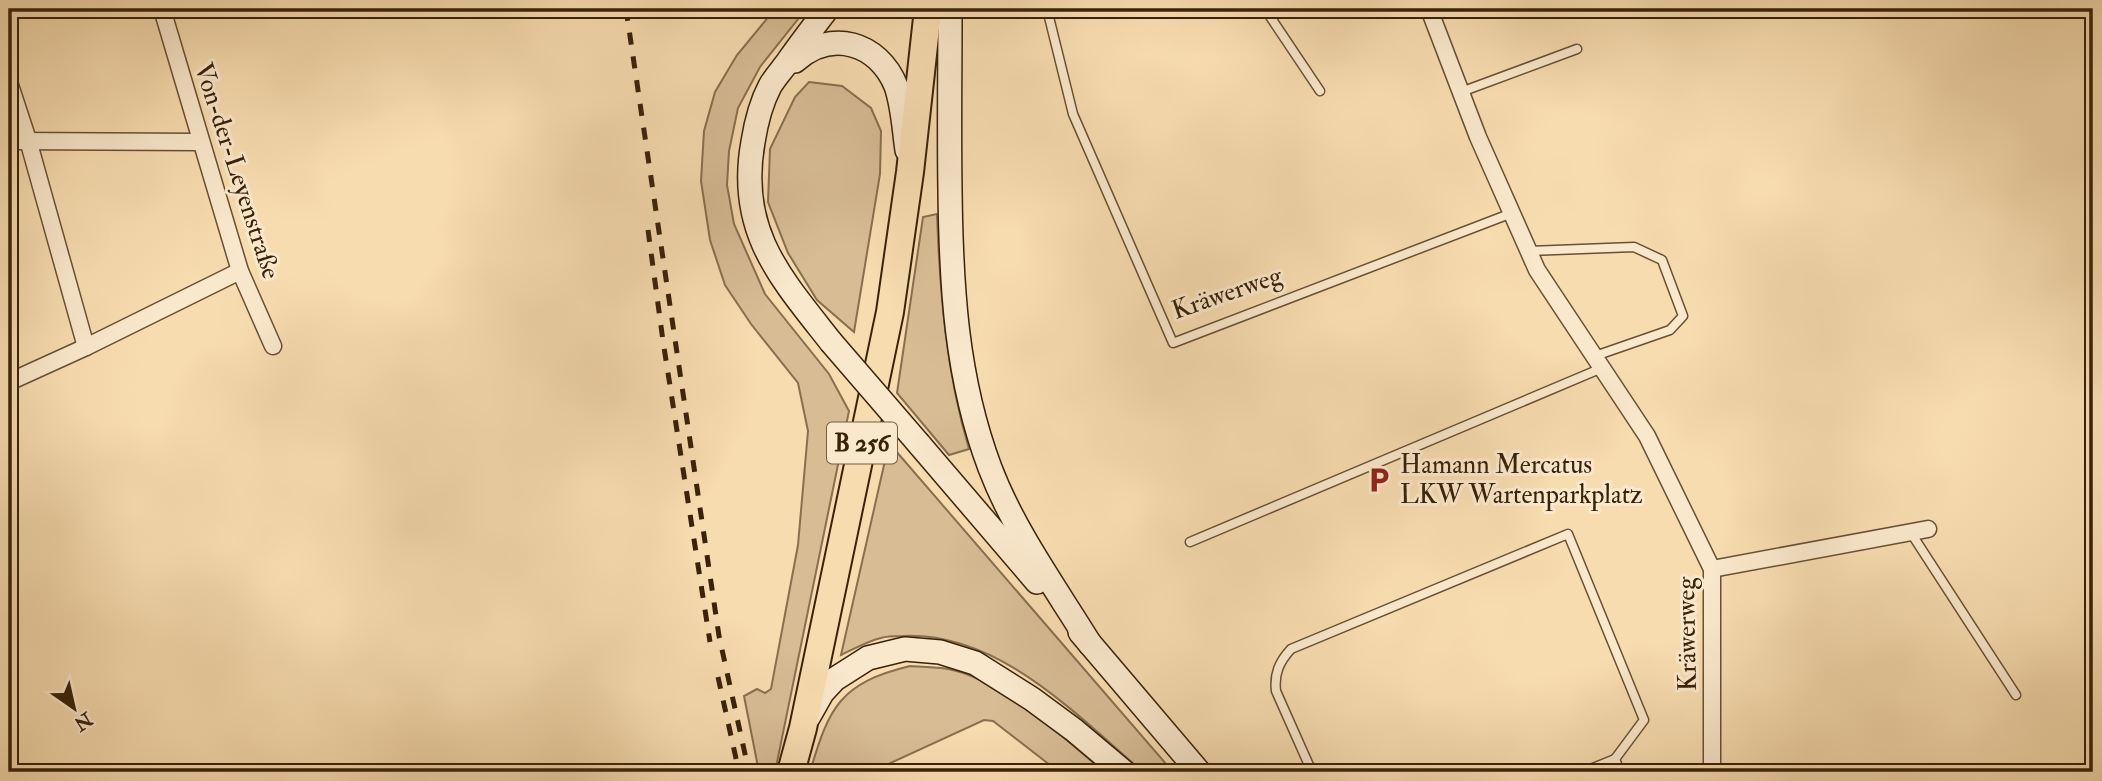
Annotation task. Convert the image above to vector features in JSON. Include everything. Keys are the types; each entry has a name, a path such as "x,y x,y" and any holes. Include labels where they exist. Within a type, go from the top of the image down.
{"main road":[{"path":"827,9 770,85 761,106 750,160 751,202 754,220 769,257 780,276 831,342 1199,772"},
{"name":"B 256","path":"790,772 803,728 890,312 910,172 928,9"},
{"path":"950,9 951,261 954,306 968,395 978,433 1008,509 1090,644"},
{"path":"770,85 803,54 816,46 844,44 858,46 870,53 888,72 899,95 910,172"},
{"path":"803,728 822,693 835,678 851,667 887,652 924,649 957,656 996,675 1074,730 1124,772"}],"street":[{"name":"Von-der-Leyenstraße","path":"162,9 240,271 273,346"},
{"name":"Kräwerweg","path":"1429,9 1478,137 1537,270 1647,436 1712,569 1712,772"},
{"path":"9,82 86,347"},
{"path":"9,141 200,142"},
{"path":"9,382 240,271"},
{"path":"1712,569 1928,529"}],"lane":[{"name":"Kräwerweg","path":"1047,9 1073,114 1173,343 1512,213"},
{"path":"1265,9 1320,91"},
{"path":"1461,92 1577,49"},
{"path":"1190,542 1670,330 1683,316 1662,260 1634,247 1529,251"},
{"path":"1911,533 2016,695"},
{"path":"1312,772 1276,691 1278,669 1291,649 1568,534 1644,720 1615,759 1583,772"},
{"path":"1615,759 1620,772"}],"shaded area":[{"path":"775,9 806,9 760,67 738,108 729,151 727,185 734,224 765,294 829,374 849,411 775,772 759,772 744,696 757,689 765,693 771,689 798,545 808,431 798,383 751,324 725,285 710,240 701,181 704,131 715,92 737,55"},
{"path":"809,82 842,86 871,108 881,131 880,174 854,332 817,300 788,253 768,202 770,149 795,97"},
{"path":"937,214 945,333 969,449 949,455 897,393 923,217"},
{"path":"889,443 1173,772 1143,772 1033,680 971,647 937,638 891,636 871,641 841,655"},
{"path":"910,666 948,669 988,684 1030,711 1104,772 1059,772 993,721 984,720 871,772 810,772 824,730 841,701 868,681"}],"railway":[{"path":"626,9 719,636 749,772"},
{"path":"648,230 710,642"},
{"path":"718,677 739,772"}],"place":[{"name":"Hamann Mercatus LKW Wartenparkplatz","path":"1379,480"}]}
